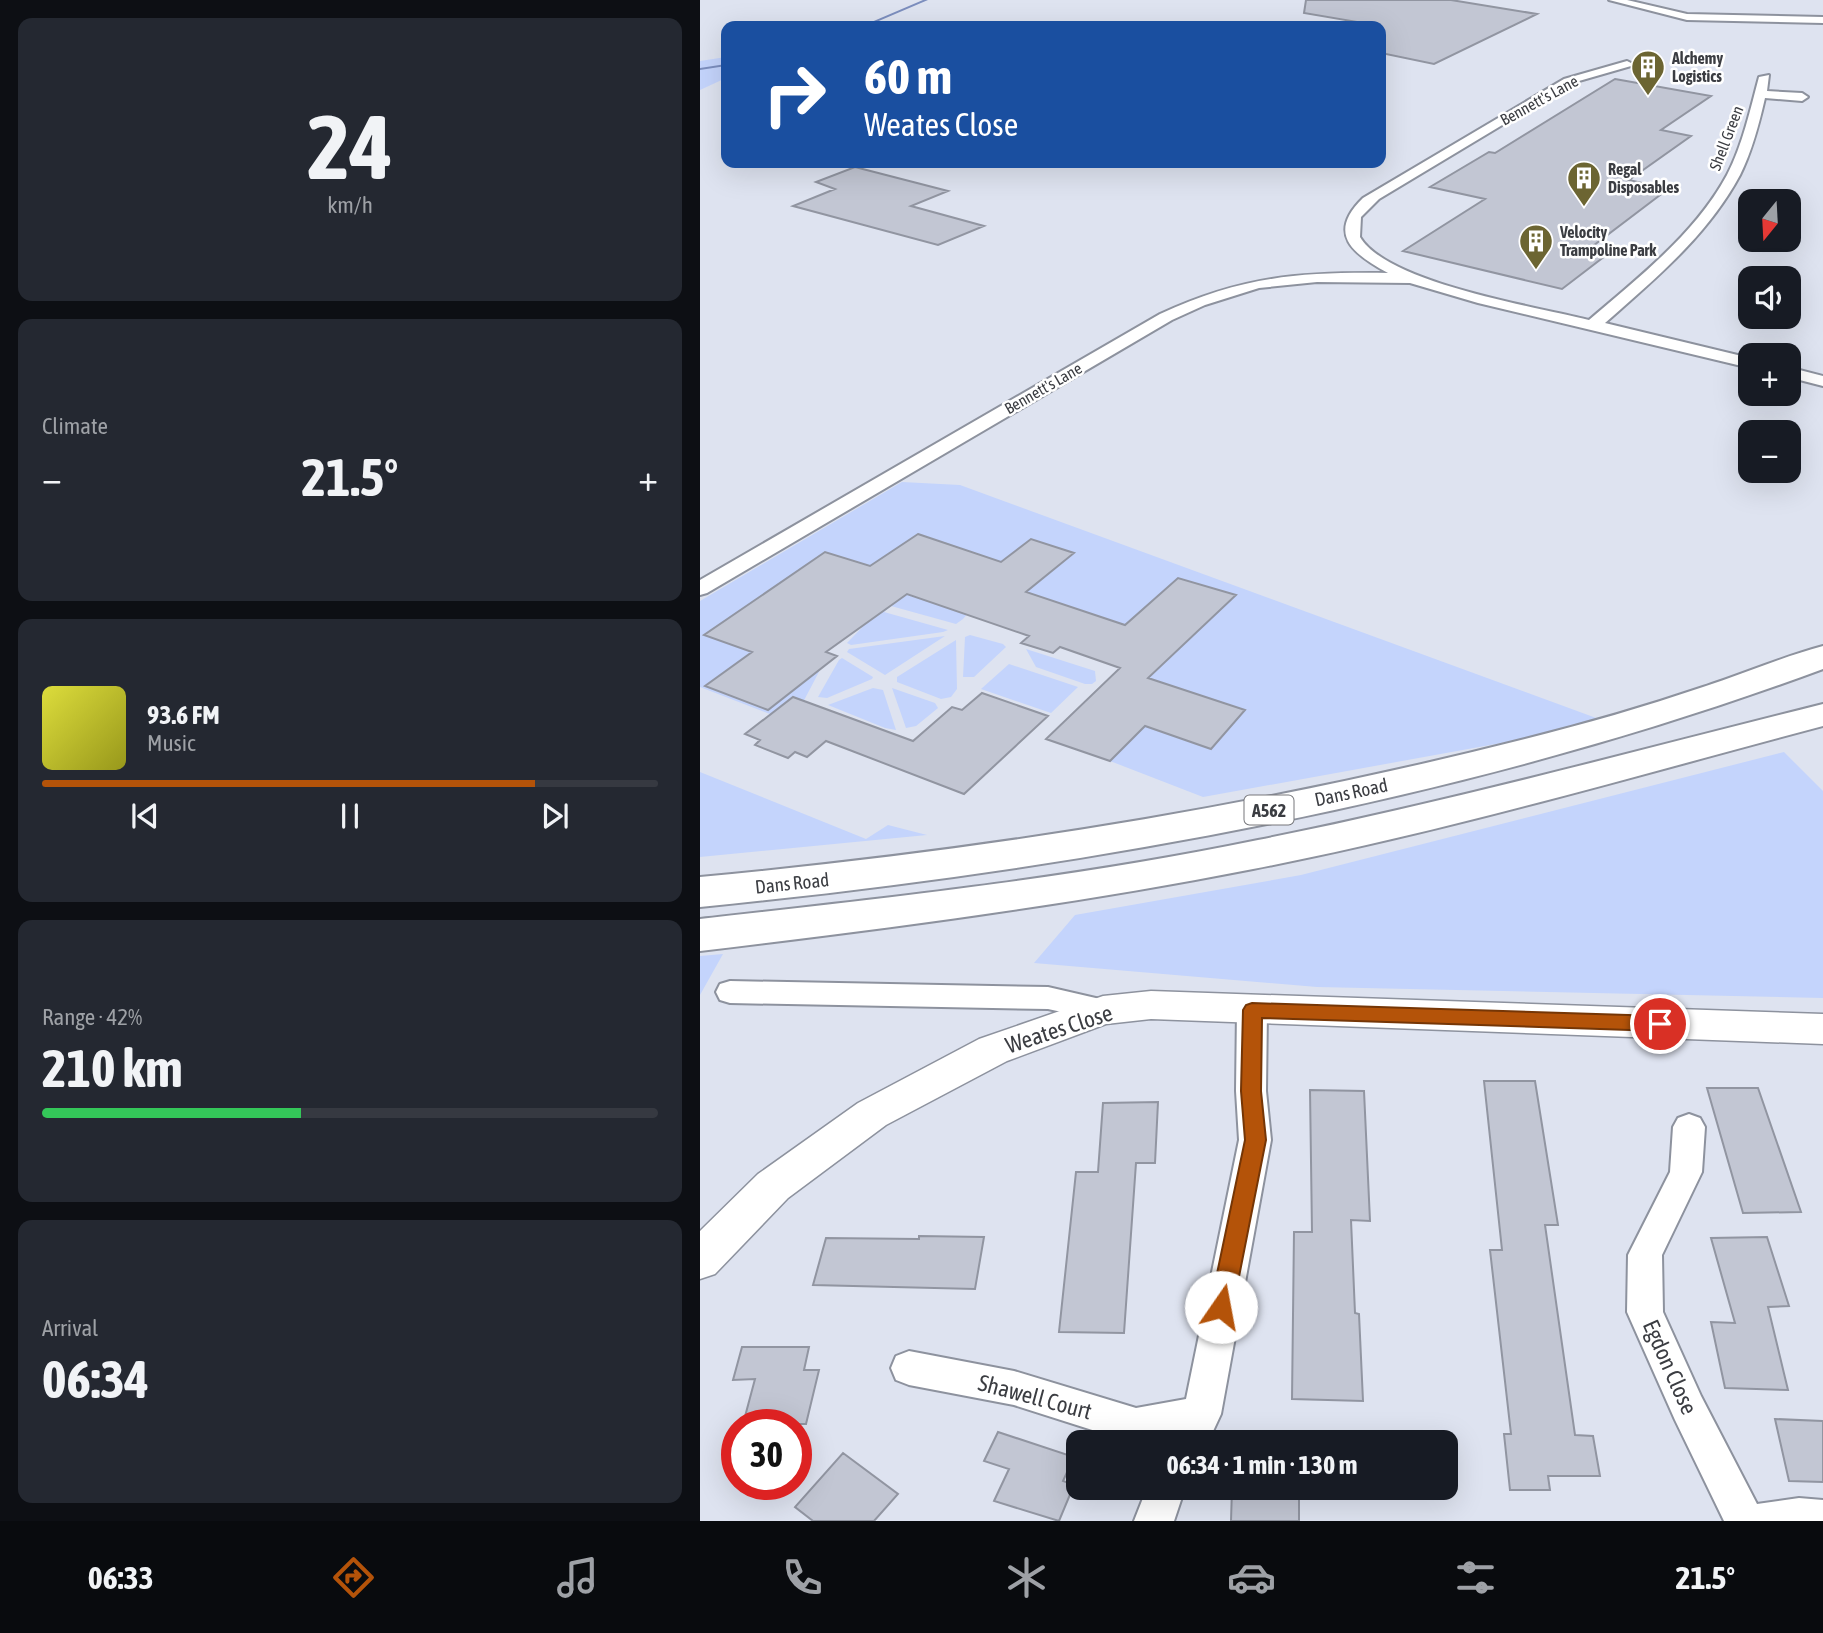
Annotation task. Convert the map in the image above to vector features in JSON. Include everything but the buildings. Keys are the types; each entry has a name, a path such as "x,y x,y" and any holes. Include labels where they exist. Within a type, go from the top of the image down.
{"main road":[{"name":"Dans Road","path":"700,892 800,883 1075,846 1275,809 1458,769 1618,726 1755,683 1823,657"},
{"name":"A562","path":"700,935 917,910 1083,887 1255,855 1385,827 1823,715"}],"street":[{"path":"1614,0 1687,17 1823,20"},
{"name":"Bennett's Lane","path":"1630,66 1598,71 1568,81 1374,196 1356,212 1350,228 1356,244 1374,258 1415,278 1447,289 1738,360"},
{"name":"Shell Green","path":"1593,325 1683,244 1711,211 1741,158 1765,77"},
{"path":"1761,94 1801,97"},
{"name":"Bennett's Lane","path":"700,589 1166,317 1202,300 1244,286 1287,278 1415,278"},
{"path":"1801,375 1823,380"},
{"path":"730,992 1048,998 1102,1010"},
{"name":"Weates Close","path":"700,1260 773,1186 872,1114 993,1050 1102,1010 1151,1005 1823,1029"},
{"path":"1195,1428 1255,1140 1251,1091 1252,1010"},
{"name":"Egdon Close","path":"1689,1127 1686,1171 1645,1255 1645,1312 1688,1408 1745,1521"},
{"name":"Shawell Court","path":"909,1368 1014,1388 1136,1426 1195,1428"},
{"path":"1154,1521 1162,1500"},
{"path":"1764,1521 1799,1518 1823,1520"}],"shaded area":[{"path":"721,58 721,80 700,90 700,61"},
{"path":"902,482 960,485 1618,726 1568,731 1203,797 1110,761 1145,726 1211,748 1245,711 1128,672 1133,667 1154,673 1235,595 1178,578 1125,625 1026,592 1074,553 1031,539 956,624 891,606 884,612 948,630 943,632 851,645 847,643 876,613 789,618 749,604 705,635 752,652 706,686 821,668 800,708 785,703 770,714 700,687 700,601"},
{"path":"970,635 1006,647 974,677 963,677 965,637"},
{"path":"945,636 885,675 847,652 849,649"},
{"path":"956,640 957,689 951,697 941,699 897,682 897,677"},
{"path":"1026,649 1095,671 1096,681 1085,684 1036,667"},
{"path":"842,658 873,677 872,679 827,698 818,697 839,660"},
{"path":"1009,664 1078,687 1051,713 981,689"},
{"path":"873,688 883,690 896,730 828,705"},
{"path":"892,688 935,703 938,708 916,726 906,728"},
{"path":"1784,752 1823,791 1823,998 1317,987 1034,963 1075,915 1301,875"},
{"path":"700,772 866,839 888,825 927,835 700,857"},
{"path":"723,954 700,995 700,956"}],"waterway":[{"path":"876,21 926,0"},
{"path":"700,69 721,66"}],"place":[{"name":"Alchemy Logistics","path":"1648,97"},
{"name":"Regal Disposables","path":"1584,208"},
{"name":"Velocity Trampoline Park","path":"1536,271"}],"route":[{"path":"1221,1307 1255,1140 1251,1091 1252,1010 1660,1024"}]}
